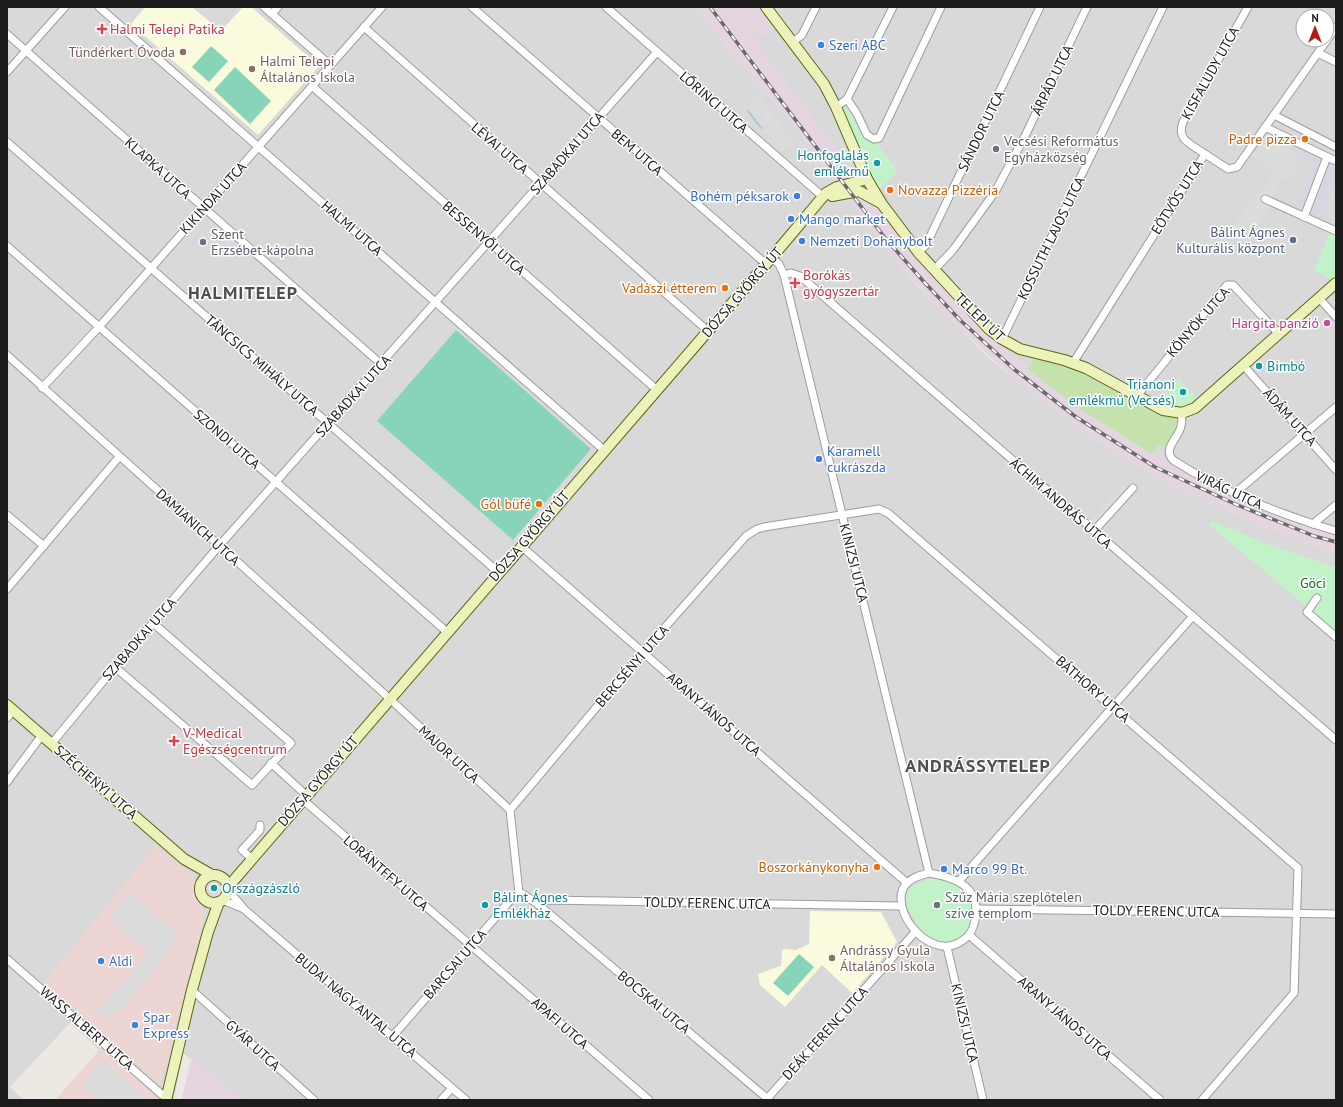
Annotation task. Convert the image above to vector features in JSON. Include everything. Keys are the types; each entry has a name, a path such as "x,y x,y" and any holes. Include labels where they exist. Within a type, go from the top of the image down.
{"main road":[{"name":"TELEPI ÚT","path":"766,7 824,84 836,107 867,179 882,204 918,252 975,315 1002,339 1030,352 1073,363 1163,410 1182,413"},
{"name":"DÓZSA GYÖRGY ÚT","path":"228,888 389,698 769,261 822,196 836,187 867,179"},
{"path":"867,179 859,191 882,204"},
{"name":"DÓZSA GYÖRGY ÚT","path":"808,215 831,196 859,191"},
{"path":"1182,413 1191,410 1204,400 1336,283"},
{"name":"SZÉCHENYI UTCA","path":"9,711 52,743 184,859 202,882"},
{"name":"SZÉCHENYI UTCA","path":"184,859 216,876"},
{"name":"DÓZSA GYÖRGY ÚT","path":"216,876 250,861"},
{"path":"167,1099 192,990 208,932 228,888 216,876 202,882 200,891 207,901 208,932"},
{"path":"207,901 221,901"}],"street":[{"path":"7,72 65,7"},
{"name":"HALMI UTCA","path":"99,7 604,450"},
{"path":"264,7 330,65"},
{"path":"272,14 278,7"},
{"name":"KIKINDAI UTCA","path":"42,388 151,268 382,7"},
{"name":"BEM UTCA","path":"472,7 598,118 769,261"},
{"name":"LŐRINCI UTCA","path":"606,7 822,196"},
{"path":"793,42 802,35 816,7"},
{"path":"836,107 848,100 892,7"},
{"path":"848,100 857,114 867,135 874,140 879,138 941,7"},
{"name":"SÁNDOR UTCA","path":"918,252 926,245 1040,7"},
{"name":"ÁRPÁD UTCA","path":"934,270 953,250 994,192 1025,136 1086,7"},
{"name":"KOSSUTH LAJOS UTCA","path":"1002,339 1163,7"},
{"name":"KISFALUDY UTCA","path":"1205,154 1182,137 1180,130 1248,7"},
{"name":"LÉVAI UTCA","path":"364,28 708,331"},
{"name":"KLAPKA UTCA","path":"7,34 381,364"},
{"name":"EÖTVÖS UTCA","path":"1073,363 1205,154 1228,169 1237,167 1321,48"},
{"name":"SZABADKAI UTCA","path":"52,743 114,667 219,546 657,52"},
{"path":"1318,53 1336,62"},
{"name":"BESSENYŐI UTCA","path":"312,86 657,390"},
{"path":"1274,115 1336,147"},
{"path":"1266,126 1336,160"},
{"name":"TÁNCSICS MIHÁLY UTCA","path":"7,142 498,572"},
{"path":"1304,216 1327,156"},
{"path":"1265,199 1336,231"},
{"name":"SZONDI UTCA","path":"7,246 447,632"},
{"name":"KINIZSI UTCA","path":"769,261 779,264 784,275 929,872"},
{"name":"ÁCHIM ANDRÁS UTCA","path":"784,275 790,273 800,276 1336,740"},
{"name":"KÖNYÖK UTCA","path":"1137,396 1227,284 1233,284 1252,303 1278,334"},
{"path":"1319,298 1336,317"},
{"name":"DAMJANICH UTCA","path":"7,355 389,698"},
{"name":"ÁDÁM UTCA","path":"1243,365 1336,470"},
{"path":"1234,494 1336,407"},
{"name":"VIRÁG UTCA","path":"1182,413 1181,428 1173,440 1170,450 1170,457 1197,476 1234,494 1284,515 1336,531"},
{"path":"7,589 119,457"},
{"path":"1094,532 1133,488"},
{"path":"1313,524 1336,504"},
{"name":"BÁTHORY UTCA","path":"842,514 874,509 879,509 888,513 1298,868 1297,913"},
{"name":"BERCSÉNYI UTCA","path":"510,810 643,652 751,532 764,527 842,514"},
{"path":"7,515 44,546"},
{"name":"ARANY JÁNOS UTCA","path":"521,546 907,883"},
{"path":"1317,598 1307,612 1336,637"},
{"path":"959,881 1193,616"},
{"path":"114,667 252,785 291,743 153,623"},
{"name":"MAJOR UTCA","path":"389,698 510,810"},
{"path":"7,782 42,735"},
{"name":"LORÁNTFFY UTCA","path":"272,763 304,797 471,946"},
{"path":"510,810 519,894 523,894 539,905"},
{"name":"DÓZSA GYÖRGY ÚT","path":"250,861 242,850 260,830 260,825"},
{"path":"929,872 948,876 959,881 973,894 976,909 975,922 969,935 959,943 947,947 934,945 924,939 916,931 901,906 903,890 907,883 916,876 929,872"},
{"name":"BUDAI NAGY ANTAL UTCA","path":"228,888 245,910 466,1100"},
{"name":"BARCSAI UTCA","path":"393,1036 514,896 519,894"},
{"name":"TOLDY FERENC UTCA","path":"539,905 547,900 901,906"},
{"name":"BUDAI NAGY ANTAL UTCA","path":"221,901 245,910"},
{"name":"BOCSKAI UTCA","path":"539,905 768,1100"},
{"name":"TOLDY FERENC UTCA","path":"976,909 1336,914"},
{"path":"1202,1100 1294,993 1297,913"},
{"name":"DEÁK FERENC UTCA","path":"768,1100 916,931"},
{"name":"ARANY JÁNOS UTCA","path":"969,935 1160,1100"},
{"name":"APAFI UTCA","path":"471,946 649,1100"},
{"name":"KINIZSI UTCA","path":"947,947 983,1100"},
{"name":"WASS ALBERT UTCA","path":"7,959 167,1099"},
{"name":"GYÁR UTCA","path":"192,990 314,1100"},
{"path":"441,1100 452,1088"}],"shaded area":[{"path":"7,7 696,7 751,78 785,114 900,266 920,289 988,357 1016,381 1096,440 1170,485 1307,543 1336,553 1336,568 1210,525 1336,631 1336,1100 241,1100 183,1053 174,1100 154,1100 70,1023 10,1087 24,1100 7,1100"},
{"name":"Halmi Telepi Általános Iskola","path":"145,7 192,7 221,31 243,7 251,7 319,66 258,135 131,24"},
{"path":"696,7 758,7 774,29 763,37 750,34 842,156 869,200 881,210 896,234 923,266 1000,345 1027,369 1080,409 1178,468 1270,513 1336,535 1336,553 1252,523 1170,485 1096,440 1016,381 943,313 900,266 785,114 751,78"},
{"path":"758,7 1336,7 1336,535 1270,513 1224,492 1152,454 1159,445 1183,427 1185,424 1184,418 1176,419 1035,359 1027,369 1000,345 923,266 896,233 881,210 869,200 842,156 749,33 763,37 774,29"},
{"path":"766,7 777,7 792,27 785,32"},
{"path":"757,94 794,143 782,152 766,131 770,128 767,125 763,127 759,121 764,117 761,113 756,117 748,107 754,103 751,98"},
{"path":"1273,125 1336,157 1336,179 1319,223 1292,211 1312,164 1268,136"},
{"path":"1268,136 1295,152 1299,171 1294,177 1284,178 1267,202 1271,206 1243,241 1229,229 1275,173 1251,155"},
{"path":"1123,485 1130,491 1098,527 1090,521"},
{"path":"156,845 195,878 196,891 201,902 203,915 201,932 160,1084 44,982"},
{"path":"130,893 175,930 172,937 177,941 119,1013 115,1010 107,1019 97,1012 149,952 109,918"},
{"name":"Andrássy Gyula Általános Iskola","path":"810,911 881,912 897,942 852,993 822,965 785,1007 760,985 758,974 781,966 782,951 784,949 796,950 809,944"},
{"path":"102,1047 157,1098 157,1100 55,1100"},
{"path":"192,1057 246,1100 181,1100"},
{"path":"101,1059 147,1098 147,1100 99,1100 82,1085"}],"green space":[{"path":"211,46 228,61 209,82 192,67"},
{"path":"235,67 271,101 250,124 214,90"},
{"path":"849,106 870,141 878,145 898,171 878,190 870,176 841,109"},
{"path":"1330,233 1336,236 1336,277 1332,281 1314,270"},
{"path":"456,330 591,449 513,540 377,421"},
{"path":"1035,359 1076,368 1176,419 1184,418 1185,424 1168,447 1159,445 1152,454 1080,409 1027,369"},
{"path":"1179,379 1198,400 1183,407 1169,405 1159,401"},
{"name":"Göci","path":"1212,521 1269,545 1336,568 1336,631 1210,525"},
{"path":"938,878 957,886 965,893 973,910 973,919 969,928 959,939 950,942 938,941 926,934 917,924 907,906 906,899 908,892 912,887 918,883"},
{"path":"799,954 814,967 788,996 773,983"}],"waterway":[{"path":"748,111 761,128"}],"railway":[{"path":"710,7 885,238 960,320 1015,370 1076,417 1155,467 1235,504 1314,536 1336,542"}],"place":[{"name":"Halmi Telepi Patika","path":"102,29"},
{"name":"Szeri ABC","path":"821,45"},
{"name":"Tündérkert Óvoda","path":"183,52"},
{"name":"Halmi Telepi Általános Iskola","path":"252,69"},
{"name":"Padre pizza","path":"1305,139"},
{"name":"Vecsési Református Egyházközség","path":"996,149"},
{"name":"Honfoglalás emlékmű","path":"877,163"},
{"name":"Novazza Pizzéria","path":"890,190"},
{"name":"Bohém péksarok","path":"797,196"},
{"name":"Mango market","path":"791,219"},
{"name":"Bálint Ágnes Kulturális központ","path":"1293,240"},
{"name":"Nemzeti Dohánybolt","path":"802,241"},
{"name":"Szent Erzsébet-kápolna","path":"203,242"},
{"name":"Borókás gyógyszertár","path":"795,283"},
{"name":"Vadászi étterem","path":"725,288"},
{"name":"Hargita panzió","path":"1327,323"},
{"name":"Bimbó","path":"1259,366"},
{"name":"Trianoni emlékmű (Vecsés)","path":"1183,392"},
{"name":"Karamell cukrászda","path":"819,459"},
{"name":"Gól büfé","path":"539,504"},
{"name":"V-Medical Egészségcentrum","path":"174,741"},
{"name":"Boszorkánykonyha","path":"877,867"},
{"name":"Marco 99 Bt.","path":"944,869"},
{"name":"Országzászló","path":"214,888"},
{"name":"Bálint Ágnes Emlékház","path":"485,905"},
{"name":"Szűz Mária szeplőtelen szíve templom","path":"937,905"},
{"name":"Andrássy Gyula Általános Iskola","path":"832,958"},
{"name":"Aldi","path":"101,961"},
{"name":"Spar Express","path":"135,1025"}],"district":[{"name":"HALMITELEP","path":"243,292"},
{"name":"ANDRÁSSYTELEP","path":"978,765"}]}
